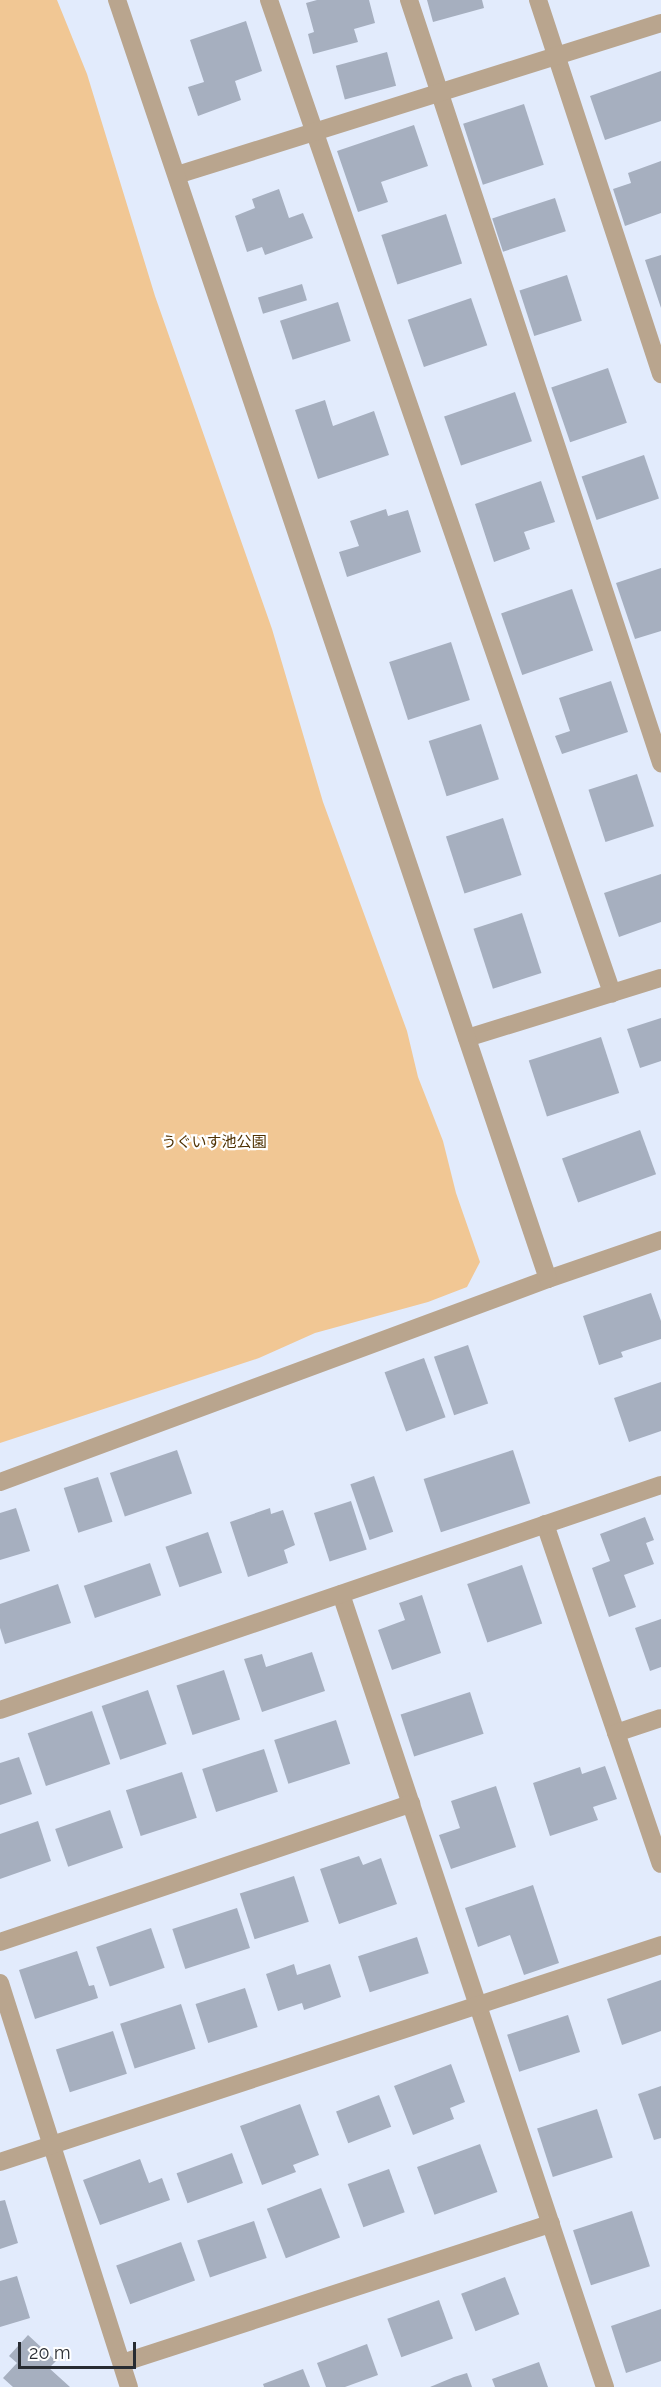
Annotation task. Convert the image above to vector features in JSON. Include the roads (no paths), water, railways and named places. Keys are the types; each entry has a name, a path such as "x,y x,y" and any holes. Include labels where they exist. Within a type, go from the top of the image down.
{"street":[{"path":"117,0 548,1279"},
{"path":"269,0 312,133 612,993"},
{"path":"409,0 661,764"},
{"path":"538,0 661,374"},
{"path":"177,175 661,23"},
{"path":"467,1038 661,978"},
{"path":"0,1482 548,1279 661,1240"},
{"path":"0,1710 661,1485"},
{"path":"545,1524 661,1863"},
{"path":"341,1594 605,2387"},
{"path":"616,1733 661,1718"},
{"path":"0,1942 411,1804"},
{"path":"0,2162 661,1946"},
{"path":"0,1983 129,2387"},
{"path":"122,2363 551,2224"}],"park label":[{"name":"うぐいす池公園","path":"214,1143"}]}
